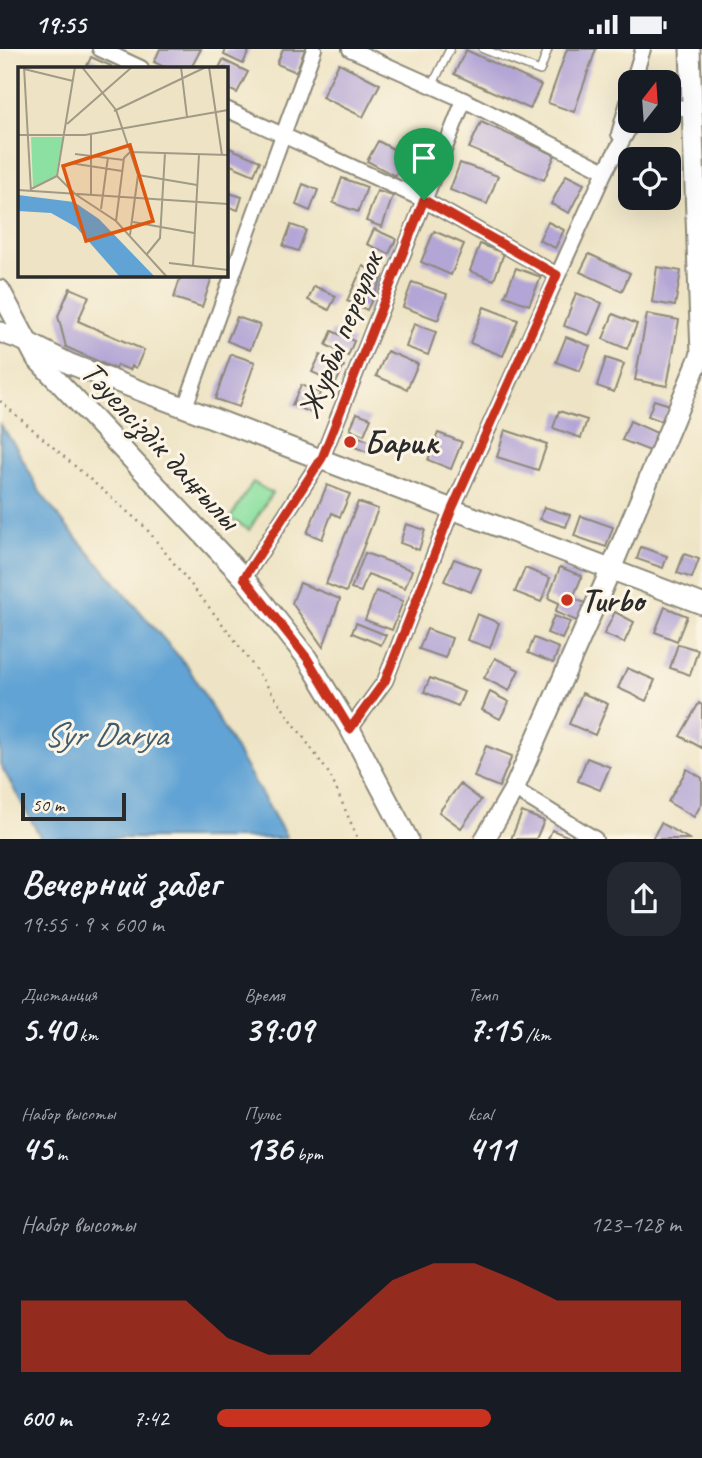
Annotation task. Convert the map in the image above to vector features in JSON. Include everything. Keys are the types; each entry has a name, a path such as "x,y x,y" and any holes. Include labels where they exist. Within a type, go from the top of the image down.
{"street":[{"path":"100,49 139,67"},
{"path":"185,407 314,49"},
{"path":"350,49 464,100 605,171"},
{"path":"637,70 643,49"},
{"path":"485,838 514,789 611,569 701,354 697,111 690,49"},
{"name":"Журбы переулок","path":"244,578 322,458 464,100"},
{"path":"228,110 424,200 557,275"},
{"path":"613,154 619,133"},
{"path":"350,729 385,681 452,509 605,171 626,133"},
{"path":"0,291 32,350"},
{"path":"0,332 32,350"},
{"path":"0,345 32,350 71,363 702,604"},
{"name":"Тәуелсіздік даңғылы","path":"32,350 244,578 307,658 350,729 408,838"},
{"path":"514,789 595,838"}],"lane":[{"path":"432,86 450,49"},
{"path":"483,49 540,71 548,49"}],"path":[{"path":"0,401 145,527 232,636 330,775 358,838"}],"green space":[{"path":"253,482 272,493 249,530 230,518"}],"water":[{"name":"Syr Darya","path":"0,424 16,447 40,492 188,667 287,838 41,838 0,764"}],"building":[{"path":"160,49 201,49 192,67 164,67 154,62"},
{"path":"226,49 250,49 243,64 224,55"},
{"path":"283,49 305,49 296,72 277,64"},
{"path":"567,49 596,49 574,112 548,103"},
{"path":"466,50 541,85 530,109 454,74"},
{"path":"91,57 111,66 110,67 86,67"},
{"path":"223,60 248,72 237,93 228,89 228,67 220,67"},
{"path":"339,63 380,84 363,117 322,97"},
{"path":"481,122 555,155 544,180 469,148"},
{"path":"378,141 406,156 395,176 367,161"},
{"path":"228,147 260,161 254,175 228,164"},
{"path":"460,163 498,176 487,204 450,190"},
{"path":"566,175 584,184 569,213 551,204"},
{"path":"342,178 367,187 358,212 333,203"},
{"path":"303,184 318,190 310,211 296,205"},
{"path":"377,191 393,196 382,227 366,221"},
{"path":"228,193 242,197 238,210 228,207"},
{"path":"548,222 564,230 555,248 539,240"},
{"path":"291,225 306,230 298,251 283,246"},
{"path":"374,229 396,239 389,254 367,244"},
{"path":"434,231 464,244 451,275 421,262"},
{"path":"480,244 504,253 494,280 470,271"},
{"path":"589,254 630,273 622,291 580,272"},
{"path":"363,266 383,276 367,310 347,301"},
{"path":"657,267 681,271 675,306 652,302"},
{"path":"516,268 541,277 529,305 505,296"},
{"path":"180,277 212,277 202,307 174,298"},
{"path":"412,282 447,294 438,320 403,307"},
{"path":"314,286 336,296 329,310 308,300"},
{"path":"70,288 89,296 78,321 144,350 136,368 132,366 130,370 117,365 115,369 66,347 58,316"},
{"path":"576,293 602,303 589,335 564,326"},
{"path":"484,307 518,320 503,356 470,343"},
{"path":"613,314 637,324 627,349 603,339"},
{"path":"647,314 679,320 667,386 635,380"},
{"path":"237,317 260,325 250,350 227,341"},
{"path":"414,324 436,332 428,355 406,347"},
{"path":"332,331 354,341 348,356 326,345"},
{"path":"566,337 590,346 580,371 556,362"},
{"path":"387,351 418,364 407,389 376,376"},
{"path":"231,354 255,362 239,407 215,399"},
{"path":"320,355 344,366 336,383 312,372"},
{"path":"606,358 624,364 614,392 597,386"},
{"path":"301,385 320,393 312,413 292,405"},
{"path":"654,400 670,405 664,422 648,416"},
{"path":"559,411 587,420 581,438 553,428"},
{"path":"357,413 371,418 364,435 350,429"},
{"path":"630,421 657,433 650,451 622,440"},
{"path":"505,430 547,444 538,470 497,457"},
{"path":"349,433 371,442 367,452 345,443"},
{"path":"438,433 462,442 451,469 428,460"},
{"path":"327,485 350,494 340,517 332,513 322,539 307,533"},
{"path":"358,502 378,509 346,592 326,584"},
{"path":"544,507 570,515 566,527 540,519"},
{"path":"581,516 613,527 606,547 574,536"},
{"path":"406,524 425,530 419,550 400,543"},
{"path":"641,547 667,556 663,568 637,559"},
{"path":"365,553 412,570 405,588 368,574 361,592 351,589"},
{"path":"684,554 699,559 692,578 677,573"},
{"path":"454,559 481,569 471,592 444,581"},
{"path":"560,567 582,576 573,598 585,603 577,621 555,612 559,603 548,598"},
{"path":"525,568 550,578 541,602 515,592"},
{"path":"300,583 340,599 323,647 292,603"},
{"path":"376,591 403,601 392,630 365,620"},
{"path":"665,607 687,616 677,641 655,632"},
{"path":"615,612 634,622 624,643 604,634"},
{"path":"477,614 499,623 490,648 467,640"},
{"path":"554,616 570,622 562,639 547,633"},
{"path":"356,623 386,635 381,645 352,633"},
{"path":"427,629 452,638 445,658 419,649"},
{"path":"534,638 559,648 553,663 528,653"},
{"path":"678,644 698,650 690,675 670,668"},
{"path":"495,658 519,670 509,691 484,678"},
{"path":"627,668 655,680 646,701 618,688"},
{"path":"430,678 464,692 458,706 424,692"},
{"path":"490,692 509,702 500,719 482,710"},
{"path":"582,693 608,704 595,735 569,724"},
{"path":"699,703 702,705 702,748 680,736"},
{"path":"486,746 512,756 499,787 474,777"},
{"path":"587,758 610,767 600,790 578,781"},
{"path":"687,769 702,778 702,803 694,817 668,802"},
{"path":"460,784 481,800 461,828 439,812"},
{"path":"522,812 544,821 536,839 511,839"},
{"path":"661,823 689,839 652,839"},
{"path":"552,830 572,838 572,839 548,839"}],"place":[{"name":"Барик","path":"350,442"},
{"name":"Turbo","path":"567,600"}],"route":[{"path":"424,200 557,275 452,509 385,681 350,729 307,658 244,578 322,458 424,200"}]}
